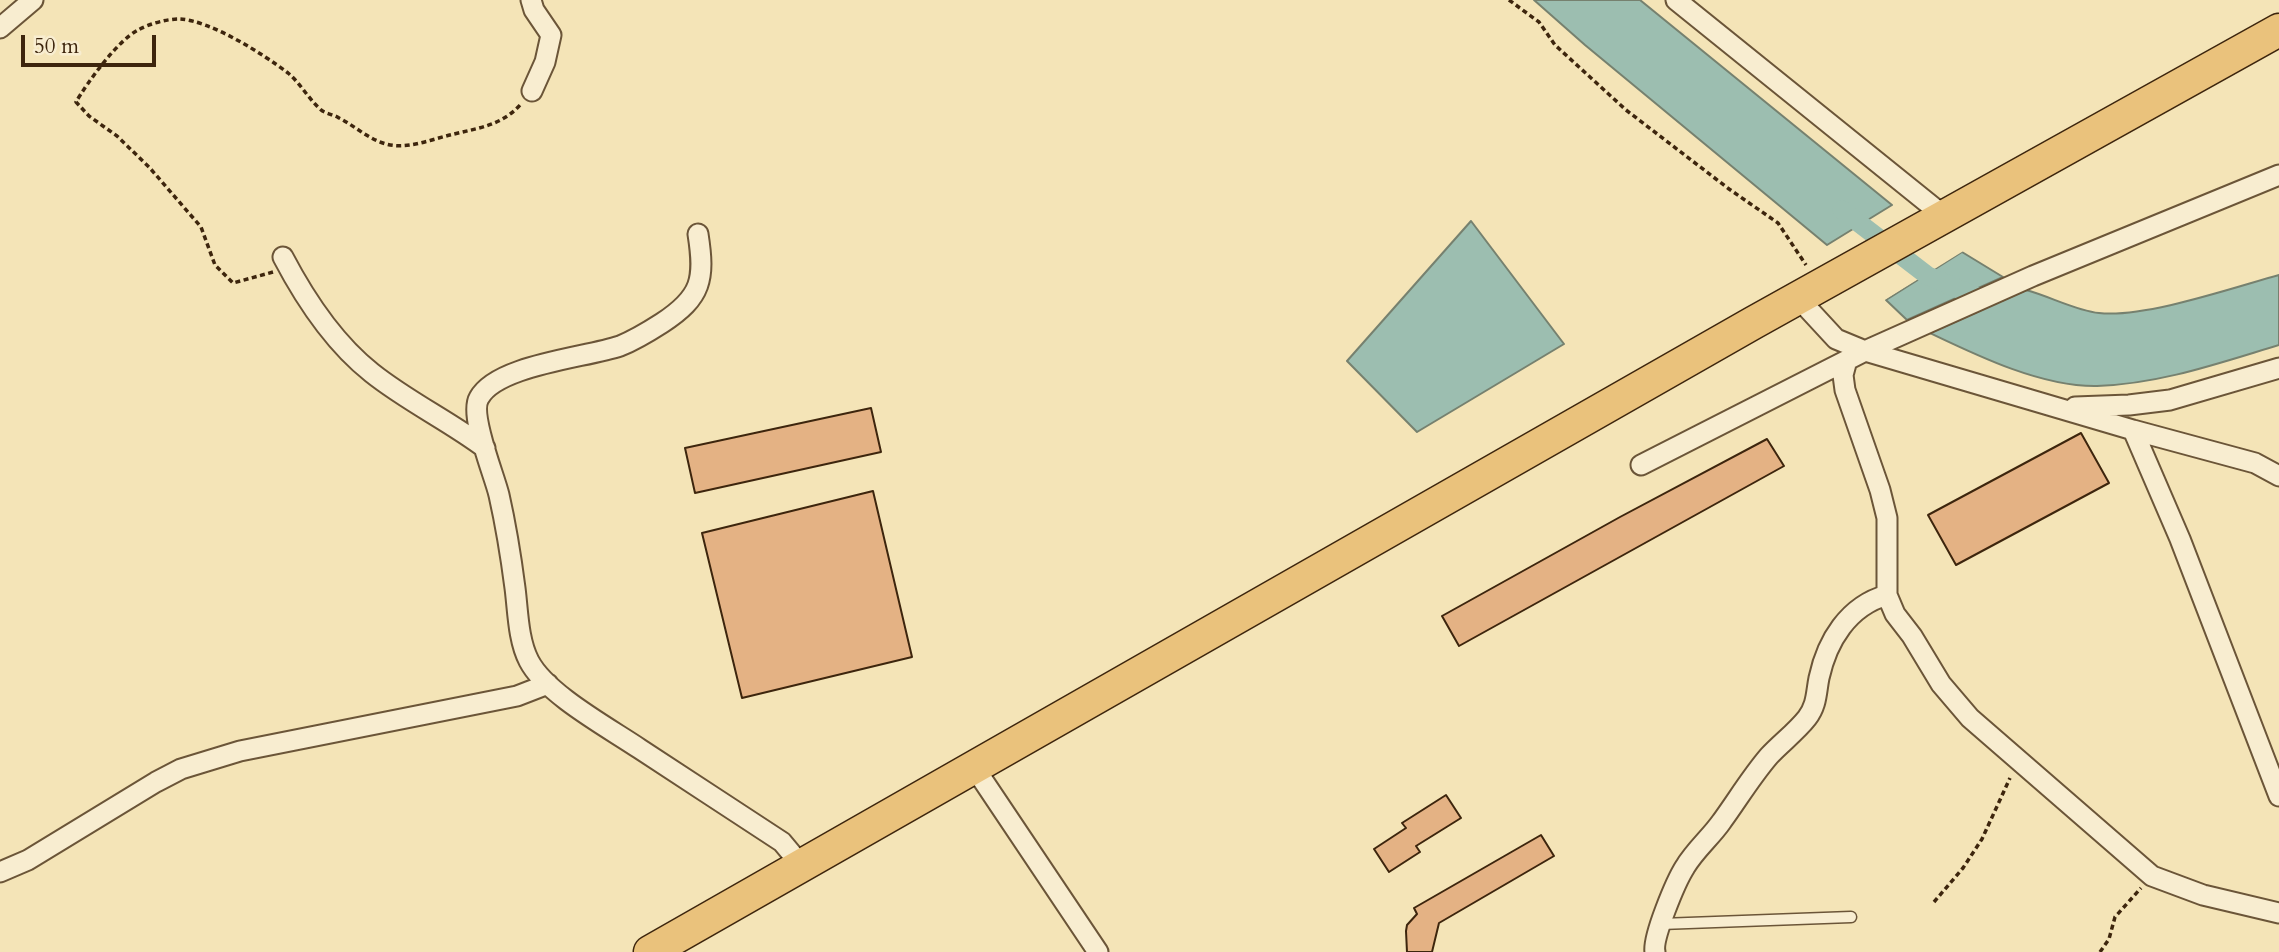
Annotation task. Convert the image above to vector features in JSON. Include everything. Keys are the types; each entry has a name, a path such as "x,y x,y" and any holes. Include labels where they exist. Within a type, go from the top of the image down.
{"main road":[{"path":"650,952 681,943 802,866 974,767 1944,216 2279,30"}],"street":[{"path":"0,28 33,0"},
{"path":"531,0 534,10 551,36 545,62 532,91"},
{"path":"1676,0 1944,216"},
{"path":"1641,465 1865,351 2033,276 2279,175"},
{"path":"698,234 702,264 700,281 679,312 621,345 512,372 493,383 478,399 479,432 494,471 509,536 521,634 529,661 548,684 590,716 782,842 802,866"},
{"path":"286,262 299,288 320,316 370,372 485,448"},
{"path":"1809,293 1836,338 1865,351 2255,463 2279,476"},
{"path":"1847,360 1843,375 1845,390 1887,518 1886,595 1895,614 1941,684 1970,718 2152,876 2203,895 2279,913"},
{"path":"2059,408 2170,400 2279,368"},
{"path":"2133,430 2180,538 2279,796"},
{"path":"1655,952 1660,923 1684,867 1722,822 1747,782 1800,726 1815,705 1823,661 1834,635 1850,617 1875,598 1886,595"},
{"path":"0,872 28,860 181,769 240,751 517,695 548,684"},
{"path":"974,767 1098,952"}],"lane":[{"path":"1660,923 1851,917"}],"path":[{"path":"1509,0 1539,22 1555,45 1626,110 1777,222 1796,248 1809,293"},
{"path":"286,262 233,284 215,265 201,227 167,187 117,136 89,116 76,102 90,77 128,36 152,24 179,19 210,28 258,52 290,75 322,111 386,144 403,146 503,121 532,91"},
{"path":"1934,902 1963,868 1982,839 2018,760"},
{"path":"2100,952 2109,939 2115,917 2152,876"}],"shaded area":[{"path":"1534,0 1640,0 1892,205 1827,245"},
{"path":"1471,221 1564,344 1417,432 1347,361"},
{"path":"1962,252 2003,277 1907,320 1886,300"},
{"path":"2279,275 2279,345 2189,372 2144,381 2097,386 2054,381 2011,368 1930,333 2026,290 2090,312 2118,313 2164,307"}],"pier":[{"path":"1960,249 1965,250 1883,301 1885,297"}],"building":[{"path":"871,408 881,452 695,493 685,448"},
{"path":"2081,433 2109,483 1956,565 1928,515"},
{"path":"1767,439 1784,466 1459,646 1442,616"},
{"path":"873,491 912,657 742,698 702,533"},
{"path":"1446,795 1461,818 1416,846 1420,852 1389,872 1374,849 1406,828 1402,823"},
{"path":"1541,835 1554,856 1439,923 1432,952 1407,952 1406,931 1407,925 1417,914 1414,908"}],"waterway":[{"path":"1842,210 1928,276 1994,304"}]}
